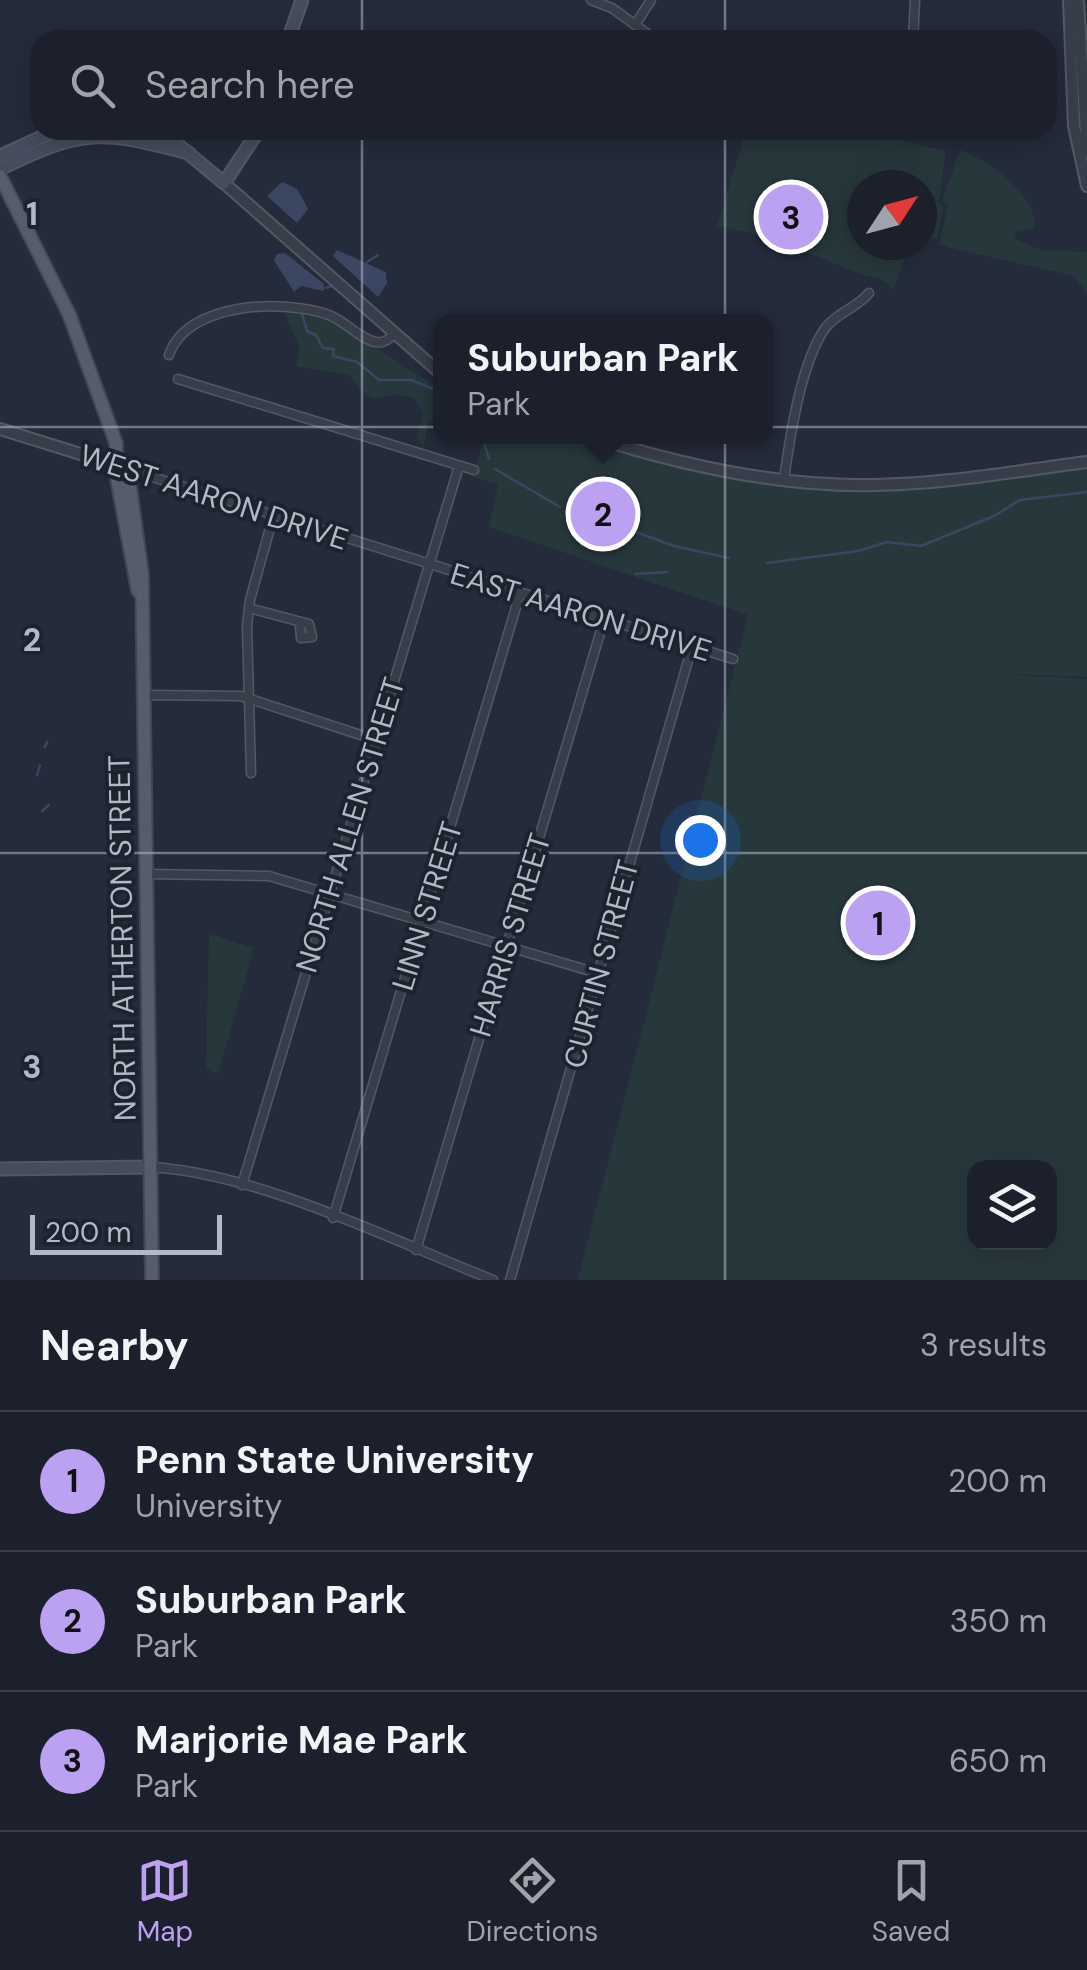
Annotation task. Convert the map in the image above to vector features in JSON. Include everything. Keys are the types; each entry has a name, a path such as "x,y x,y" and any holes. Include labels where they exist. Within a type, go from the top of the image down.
{"main road":[{"path":"292,30 302,0"},
{"path":"0,156 35,140"},
{"path":"0,173 69,140"},
{"path":"128,140 189,154"},
{"path":"169,140 224,184 253,140"},
{"name":"NORTH ATHERTON STREET","path":"0,173 82,345 120,466 128,480 136,520 142,574 139,594 152,1280"},
{"path":"0,1169 150,1167"}],"street":[{"path":"591,0 642,30"},
{"path":"634,24 651,0"},
{"path":"914,30 915,0"},
{"path":"1069,0 1074,126 1087,186"},
{"path":"1078,0 1087,152"},
{"path":"224,184 433,367"},
{"path":"784,478 792,428 820,337 833,320 869,293"},
{"path":"169,355 180,338 209,320 270,304 310,308 335,317 376,342 395,332"},
{"path":"178,379 474,470"},
{"name":"WEST AARON DRIVE","path":"0,429 428,565"},
{"path":"617,444 668,459 854,485 912,484 1087,462"},
{"name":"NORTH ALLEN STREET","path":"242,1185 459,466"},
{"path":"251,773 249,608 273,517"},
{"name":"EAST AARON DRIVE","path":"428,565 733,659"},
{"name":"LINN STREET","path":"333,1218 520,594"},
{"path":"249,608 300,625"},
{"name":"HARRIS STREET","path":"416,1250 604,620"},
{"name":"CURTIN STREET","path":"510,1280 598,986 597,973 692,648"},
{"path":"143,695 222,694 248,698 376,740"},
{"path":"146,874 255,874 597,973"},
{"path":"150,1167 197,1172 242,1185 493,1280"}],"shaded area":[{"path":"743,140 900,140 946,151 939,202 944,207 937,239 937,170 847,170 847,260 904,260 894,289 878,278 753,234 717,226"},
{"path":"960,150 996,170 1028,203 1035,228 1016,232 1014,239 1041,250 1087,252 1087,294 1074,276 939,245 948,205 942,201"},
{"path":"283,311 332,320 433,385 433,419 429,421 423,448 417,438 423,413 414,398 372,398 350,375 296,366 300,348"},
{"path":"482,444 589,444 656,462 876,485 1087,460 1087,677 981,673 1087,679 1087,1280 578,1280 748,615 489,527 498,484 472,477"},
{"path":"209,934 254,948 218,1074 206,1069"}],"water":[{"path":"282,182 297,189 308,209 297,223 267,196"},
{"path":"337,250 386,272 387,283 378,297 333,256"},
{"path":"285,253 324,284 324,291 301,286 294,292 274,260 277,254"}],"waterway":[{"path":"367,262 378,255"},
{"path":"326,288 331,286"},
{"path":"302,314 307,331 316,335 323,348 334,349 333,356 357,362 379,380 411,380 433,389"},
{"path":"484,444 489,459"},
{"path":"495,469 560,507"},
{"path":"767,563 858,551 887,542 921,546 994,516 1020,500 1087,492"},
{"path":"614,524 674,546 729,558"},
{"path":"636,574 667,572"},
{"path":"45,747 47,742"},
{"path":"37,775 40,765"},
{"path":"42,811 49,805"}],"place":[{"name":"Marjorie Mae Park","path":"791,217"},
{"name":"Suburban Park","path":"603,514"},
{"name":"Penn State University","path":"878,923"}]}
